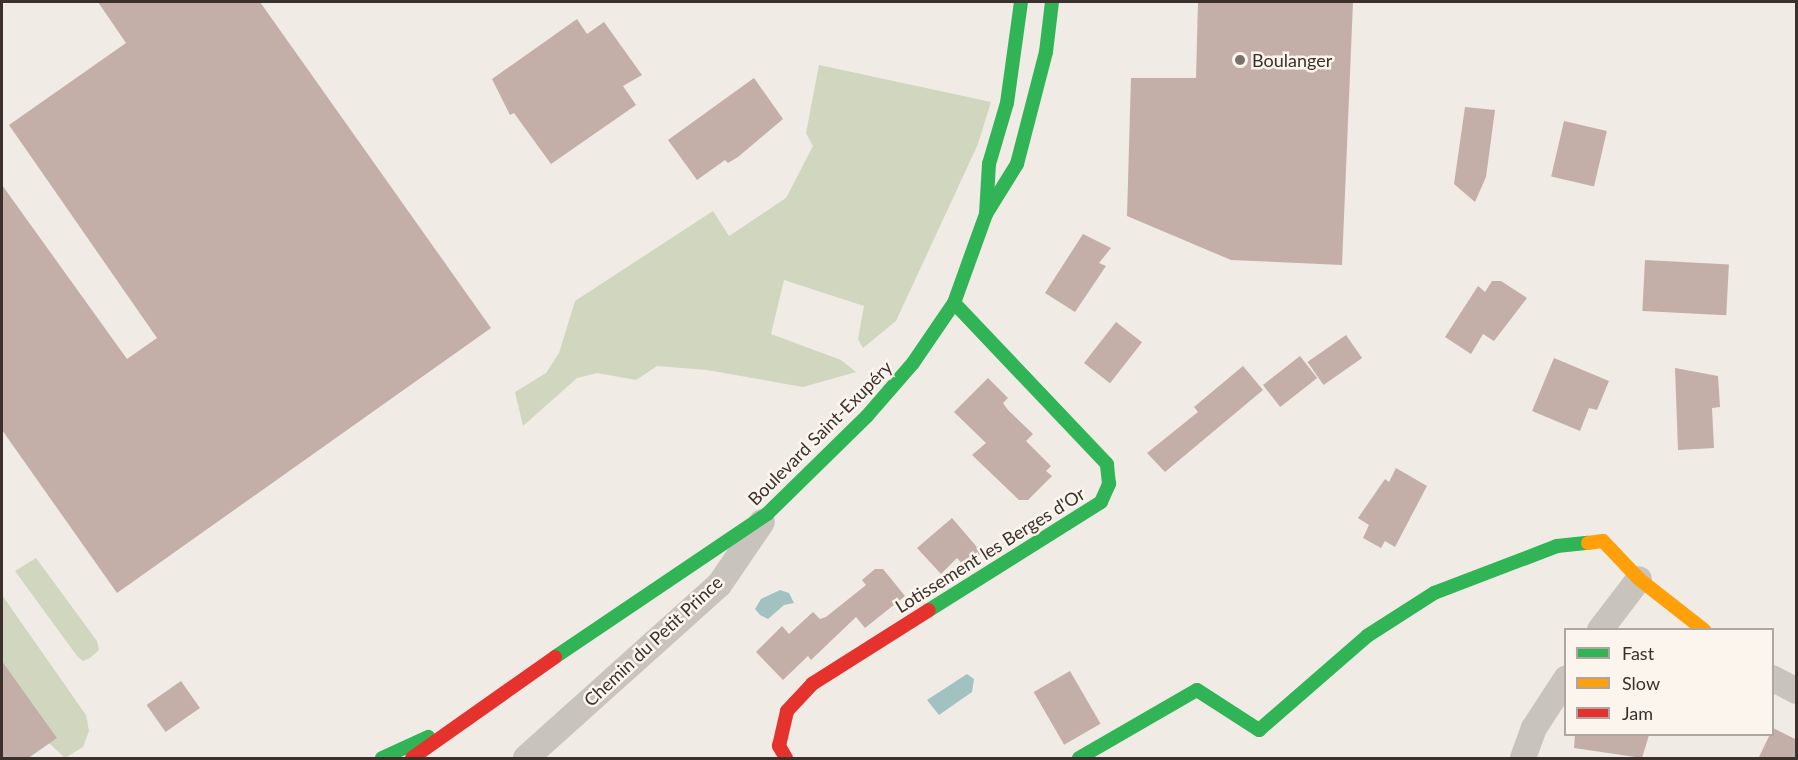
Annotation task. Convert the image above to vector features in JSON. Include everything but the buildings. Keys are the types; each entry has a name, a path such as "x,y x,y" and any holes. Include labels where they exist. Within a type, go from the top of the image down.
{"street":[{"path":"986,214 989,164 1007,103 1021,2"},
{"name":"Boulevard Saint-Exupéry","path":"412,759 454,725 767,514 867,416 913,363 954,303 986,214 1017,164 1046,52 1052,2"},
{"name":"Lotissement les Berges d'Or","path":"786,759 779,746 787,711 812,684 1101,502 1109,484 1107,464 991,338 954,303"},
{"name":"Chemin du Petit Prince","path":"526,759 719,585 767,514"},
{"path":"1078,759 1197,690 1259,730 1367,636 1434,593 1557,546 1603,540 1639,579 1701,628"},
{"path":"1602,628 1639,579"},
{"path":"1774,679 1797,691"},
{"path":"1522,759 1534,728 1564,682"},
{"name":"Boulevard Saint-Exupéry","path":"382,759 454,725"}],"green space":[{"path":"819,65 991,102 978,144 896,321 863,348 858,339 864,306 784,280 771,334 841,360 856,372 803,387 707,370 657,366 636,380 597,373 577,378 523,426 515,392 546,373 559,353 575,301 713,211 729,236 786,198 813,146 806,133"},
{"path":"36,558 97,641 99,650 90,658 83,661 77,656 15,571"},
{"path":"2,595 86,715 89,731 83,747 65,758 49,743 56,737 2,661"}],"water":[{"path":"780,590 789,593 794,603 784,605 768,619 760,615 755,609 761,599"},
{"path":"967,674 974,679 972,692 939,715 927,700"}],"traffic: fast":[{"path":"986,214 989,164 1007,103 1021,2"},
{"path":"555,657 767,514 867,416 913,363 954,303 986,214 1017,164 1046,52 1052,2"},
{"path":"929,610 1101,502 1109,484 1107,464 954,303"},
{"path":"1079,758 1197,690 1259,730 1367,636 1434,593 1557,546 1588,543"},
{"path":"382,758 428,737"}],"traffic: slow":[{"path":"1588,543 1603,541 1639,579 1701,628"}],"traffic: jam":[{"path":"786,758 779,746 787,711 812,684 929,610"},
{"path":"412,758 555,657"}],"place":[{"name":"Boulanger","path":"1240,60"}]}
